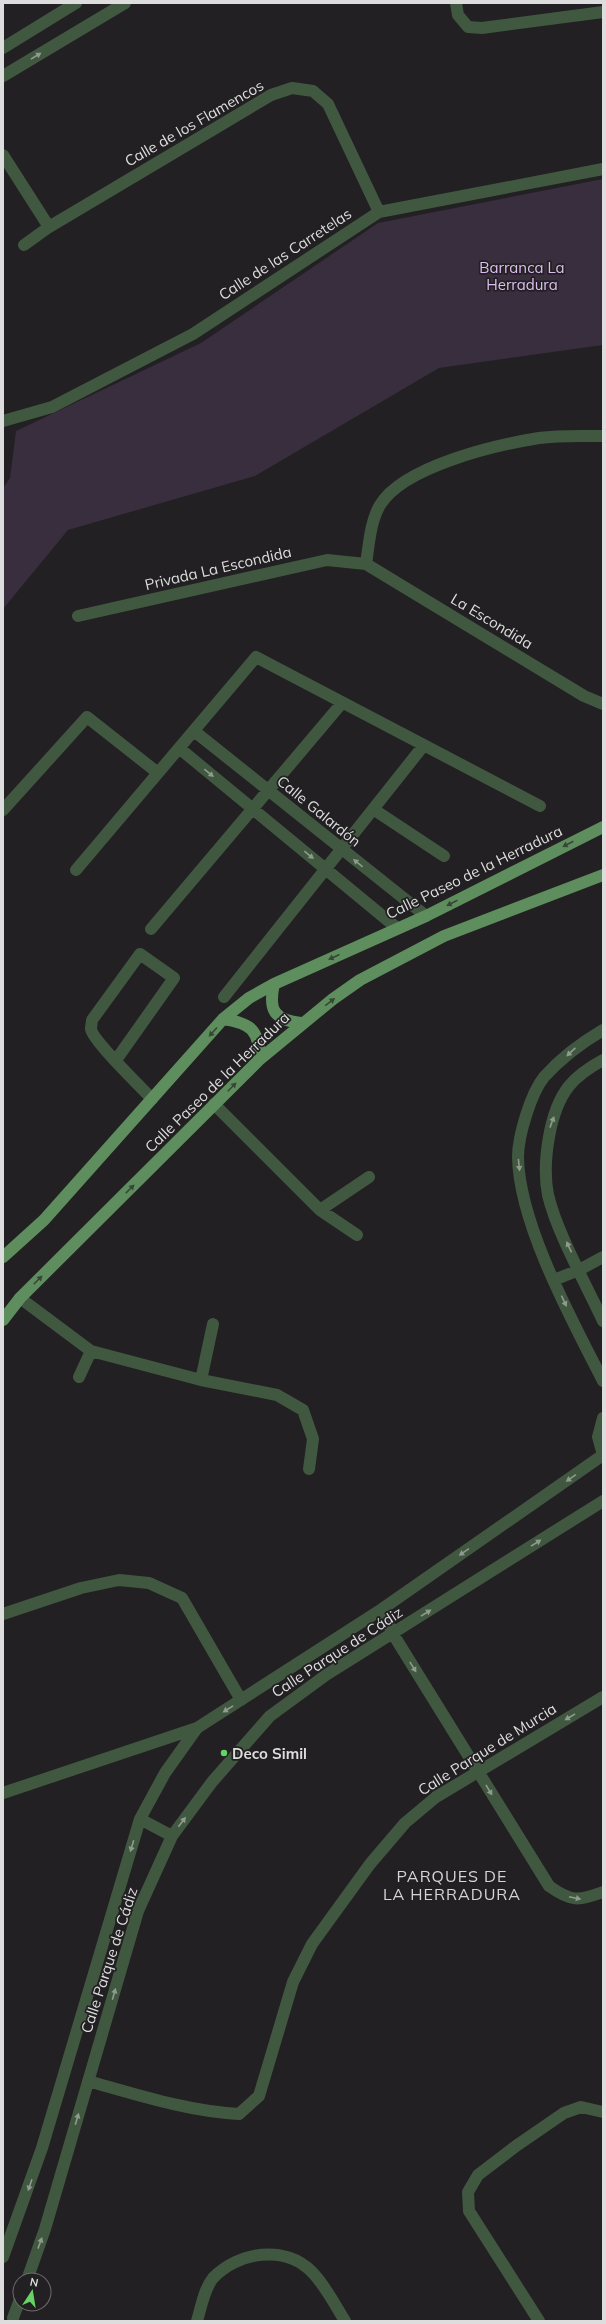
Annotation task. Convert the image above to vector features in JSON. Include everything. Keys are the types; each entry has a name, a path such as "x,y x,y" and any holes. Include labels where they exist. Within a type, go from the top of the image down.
{"main road":[{"name":"Calle Paseo de la Herradura","path":"6,1251 49,1215 224,1019 248,998 274,984 426,916 603,827"},
{"name":"Calle Paseo de la Herradura","path":"3,1320 20,1298 260,1058 301,1023 360,980 444,936 603,875"},
{"path":"274,984 271,1006 278,1016 287,1022 301,1023"},
{"path":"224,1019 239,1022 250,1027 257,1036 260,1058"}],"street":[{"path":"3,48 76,3"},
{"path":"3,76 124,3"},
{"path":"456,3 458,15 468,27 482,28 603,12"},
{"name":"Calle de los Flamencos","path":"24,245 49,227 271,95 292,88 313,91 328,104 379,212"},
{"path":"3,155 49,227"},
{"name":"Calle de las Carretelas","path":"3,420 52,407 193,334 379,212 603,170"},
{"path":"366,564 372,529 380,505 397,486 434,466 477,451 540,438 603,436"},
{"name":"Privada La Escondida","path":"78,616 328,560 366,564"},
{"name":"La Escondida","path":"366,564 584,696 603,704"},
{"path":"76,870 256,657 540,806"},
{"path":"151,929 342,703"},
{"path":"3,810 87,717 158,773"},
{"name":"Calle Galardón","path":"194,731 426,916"},
{"path":"224,997 424,745"},
{"path":"179,748 397,928"},
{"path":"374,809 444,856"},
{"path":"116,1060 174,978 140,954 92,1020 91,1029 95,1037 152,1100"},
{"path":"603,1030 580,1043 543,1078 524,1120 518,1156 522,1195 554,1280 603,1381"},
{"path":"603,1060 569,1086 551,1124 546,1158 548,1194 561,1230 603,1321"},
{"path":"214,1104 320,1210 357,1236"},
{"path":"320,1210 369,1177"},
{"path":"554,1280 579,1270 603,1257"},
{"path":"20,1298 92,1351 201,1380 277,1395 304,1410 314,1439 309,1469"},
{"path":"201,1380 213,1324"},
{"path":"79,1377 92,1351"},
{"path":"603,1418 598,1437 603,1455"},
{"name":"Calle Parque de Cádiz","path":"3,2257 42,2148 140,1819 165,1773 197,1728 382,1609 603,1455"},
{"name":"Calle Parque de Cádiz","path":"30,2272 45,2229 138,1911 172,1836 212,1782 270,1716 326,1675 603,1500"},
{"path":"3,1614 81,1588 119,1580 149,1582 182,1598 241,1700"},
{"path":"382,1609 393,1634 549,1886 561,1895 581,1900 603,1892"},
{"name":"Calle Parque de Murcia","path":"88,2081 162,2102 207,2112 239,2114 259,2096 293,1982 312,1944 342,1900 405,1823 436,1797 603,1697"},
{"path":"3,1794 197,1728"},
{"path":"140,1819 172,1836"},
{"path":"539,2321 469,2211 468,2192 478,2175 564,2113 581,2107 603,2112"},
{"path":"197,2321 203,2299 212,2279 228,2266 254,2254 274,2254 295,2260 312,2272 345,2321"}],"green space":[{"name":"Barranca La Herradura","path":"603,179 603,345 439,368 255,476 68,530 3,609 3,488 10,478 16,431 201,343 378,223"}],"place":[{"name":"Deco Simil","path":"224,1753"}],"district":[{"name":"PARQUES DE LA HERRADURA","path":"452,1885"}]}
